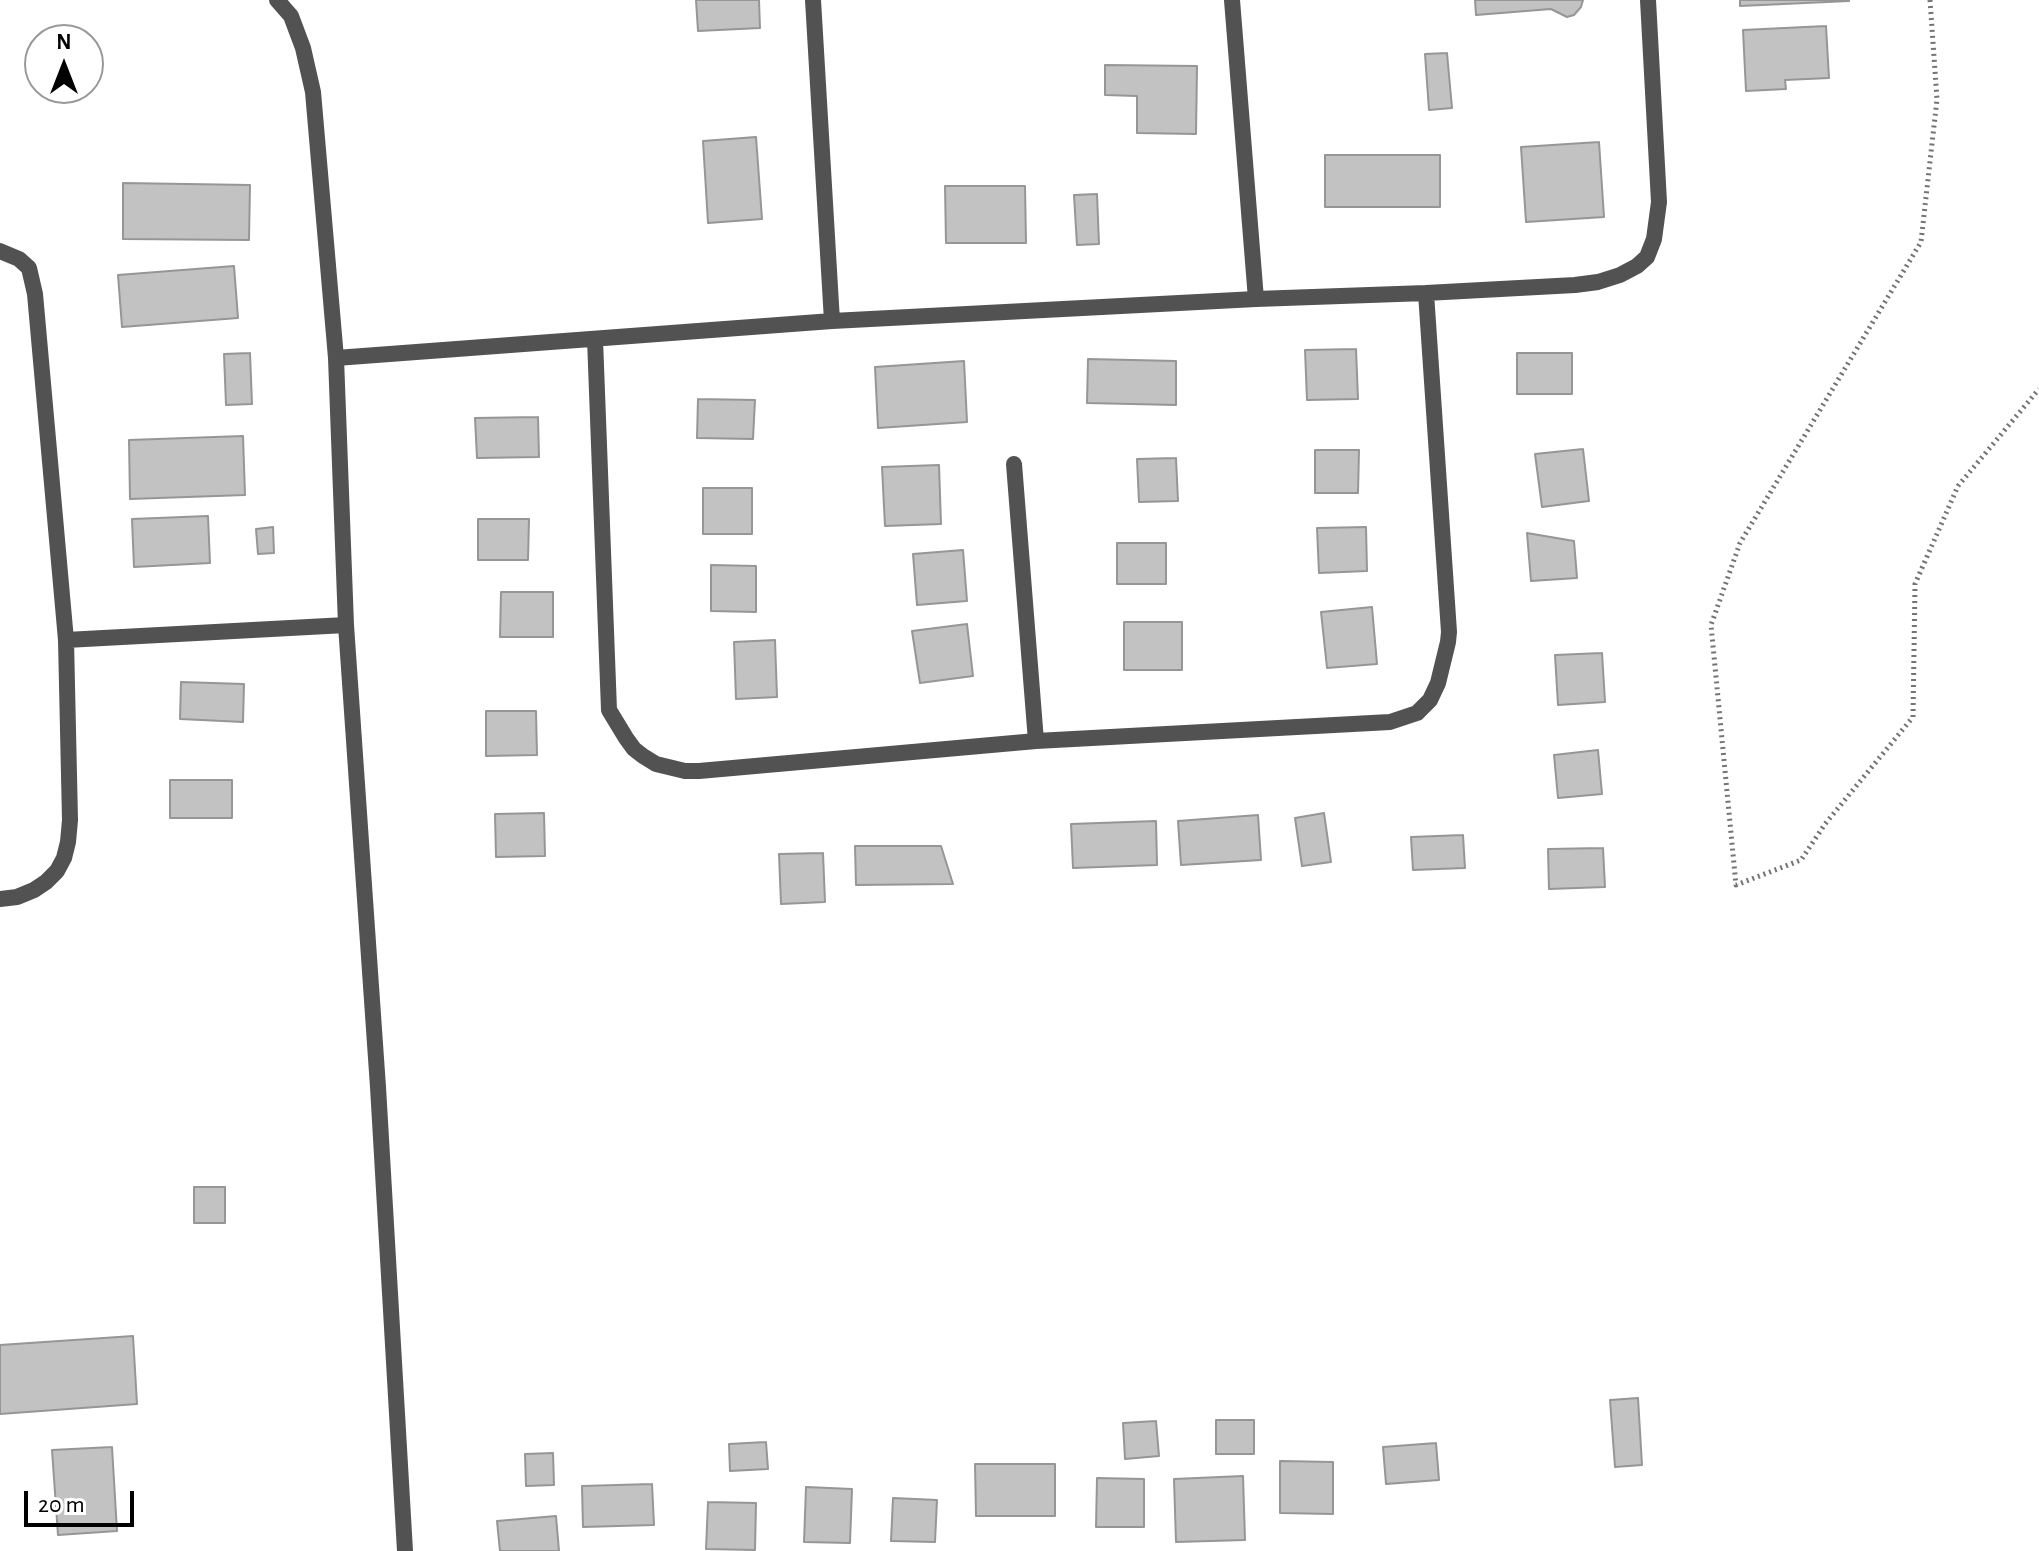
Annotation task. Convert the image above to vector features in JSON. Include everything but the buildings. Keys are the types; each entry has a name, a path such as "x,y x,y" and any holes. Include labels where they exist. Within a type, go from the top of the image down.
{"street":[{"path":"277,0 291,16 303,48 313,92 336,358 346,625 379,1102 405,1551"},
{"path":"813,0 832,321"},
{"path":"1232,0 1256,299"},
{"path":"336,358 832,321 1598,282 1637,266 1647,257 1654,239 1659,202 1648,0"},
{"path":"0,251 19,259 29,268 33,279 66,640 70,820 66,850 57,871 46,882 17,897 0,899"},
{"path":"595,339 609,710 634,749 656,764 699,771 1036,741 1390,722 1417,713 1438,683 1449,632 1426,293"},
{"path":"1014,464 1036,741"},
{"path":"66,640 346,625"}],"path":[{"path":"1930,0 1937,99 1921,242 1740,543 1711,625 1736,885 1801,860 1825,824 1913,717 1915,584 1958,486 2039,389"}]}
